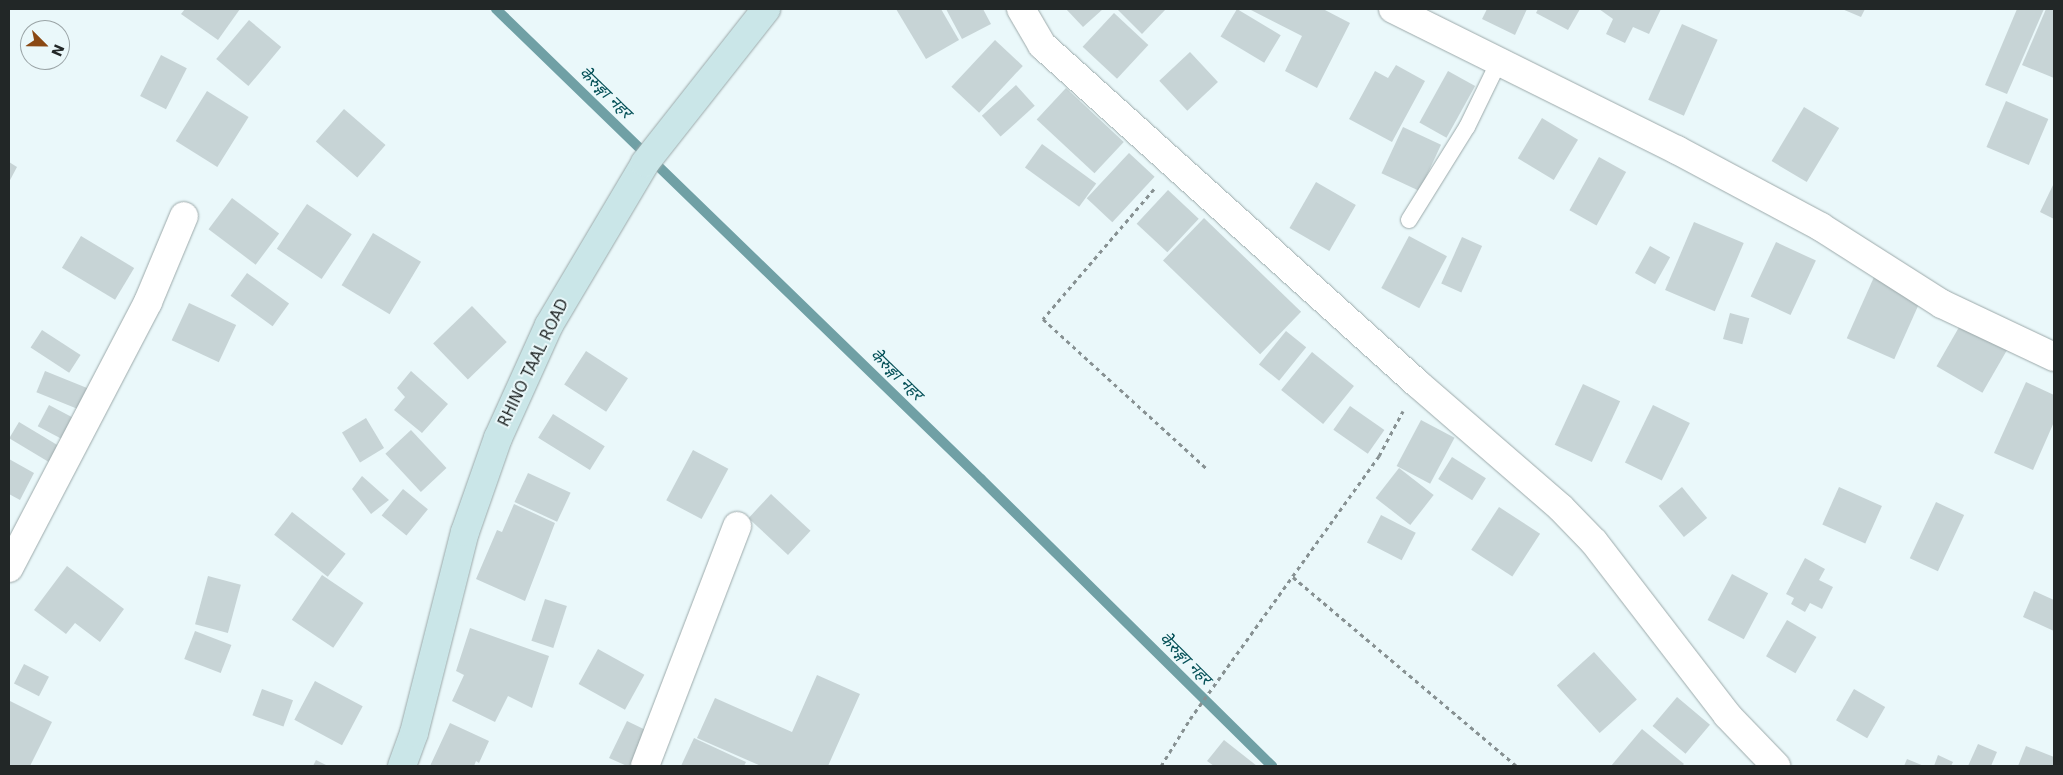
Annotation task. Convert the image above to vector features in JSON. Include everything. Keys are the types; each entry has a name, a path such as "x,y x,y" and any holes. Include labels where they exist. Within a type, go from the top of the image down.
{"street":[{"name":"RHINO TAAL ROAD","path":"402,766 414,733 465,532 498,438 549,325 645,163 766,9"},
{"path":"1021,9 1042,45 1176,163 1418,384 1495,448 1587,535 1727,715 1776,766"},
{"path":"1393,9 1500,59 1821,227 1942,304 2054,357"},
{"path":"9,568 148,302 184,216"},
{"path":"644,766 737,526"}],"lane":[{"path":"1409,220 1467,127 1500,59"}],"path":[{"path":"1176,163 1043,319 1206,468"},
{"path":"1161,766 1190,719 1294,577 1379,456 1418,384"},
{"path":"1294,577 1517,766"}],"building":[{"path":"185,9 240,9 218,40 181,14"},
{"path":"896,9 941,9 959,40 926,59"},
{"path":"946,9 983,9 991,24 962,39"},
{"path":"1066,9 1103,9 1083,27"},
{"path":"1117,9 1166,9 1142,34"},
{"path":"1237,9 1281,35 1264,63 1221,36"},
{"path":"1249,9 1323,9 1350,23 1317,88 1285,71 1302,36"},
{"path":"1487,9 1527,9 1515,35 1482,19"},
{"path":"1538,9 1580,9 1568,30 1536,13"},
{"path":"1599,9 1661,9 1649,34 1633,27 1625,43 1606,34 1613,19"},
{"path":"1842,9 1865,9 1861,17"},
{"path":"2017,9 2044,9 2007,94 1985,85"},
{"path":"2046,9 2054,9 2054,78 2022,65"},
{"path":"1114,13 1148,45 1117,79 1083,47"},
{"path":"249,20 281,47 248,86 216,59"},
{"path":"1682,24 1718,40 1684,116 1648,100"},
{"path":"995,40 1023,66 979,113 951,87"},
{"path":"1190,52 1218,82 1187,111 1159,81"},
{"path":"161,55 187,68 166,109 140,96"},
{"path":"1396,65 1425,81 1392,142 1349,119 1375,71 1388,78"},
{"path":"1448,71 1475,86 1447,138 1419,123"},
{"path":"1016,85 1035,106 1001,137 982,116"},
{"path":"1066,88 1124,142 1094,173 1037,119"},
{"path":"207,91 249,117 217,167 176,141"},
{"path":"2006,101 2048,119 2029,165 1986,147"},
{"path":"1804,107 1839,128 1807,182 1772,161"},
{"path":"344,109 386,145 357,178 316,141"},
{"path":"1542,118 1578,140 1554,180 1518,158"},
{"path":"1403,127 1441,145 1420,191 1381,173"},
{"path":"1042,144 1096,183 1079,207 1025,167"},
{"path":"1129,153 1155,177 1112,222 1087,198"},
{"path":"1599,157 1626,172 1597,225 1569,210"},
{"path":"9,162 17,167 9,182"},
{"path":"1316,182 1356,205 1329,251 1290,228"},
{"path":"2054,183 2054,219 2040,212"},
{"path":"1168,190 1199,219 1167,252 1137,224"},
{"path":"232,198 279,234 256,265 209,229"},
{"path":"307,204 352,234 322,279 277,249"},
{"path":"1204,218 1301,312 1260,354 1163,260"},
{"path":"1694,222 1744,243 1715,311 1665,290"},
{"path":"373,233 421,262 390,314 342,285"},
{"path":"81,236 134,268 115,300 62,268"},
{"path":"1409,236 1447,256 1419,308 1381,288"},
{"path":"1462,237 1482,246 1461,293 1441,284"},
{"path":"1776,242 1816,261 1791,315 1751,296"},
{"path":"1650,246 1670,257 1655,284 1635,273"},
{"path":"247,273 289,304 273,326 231,296"},
{"path":"1874,277 1922,298 1894,359 1847,338"},
{"path":"189,303 236,325 219,362 172,340"},
{"path":"472,306 507,342 468,379 433,344"},
{"path":"1730,313 1749,318 1742,344 1723,339"},
{"path":"1962,322 2008,349 1982,393 1936,366"},
{"path":"42,330 81,355 69,373 31,348"},
{"path":"1286,331 1306,347 1279,381 1259,364"},
{"path":"586,351 628,378 606,412 564,385"},
{"path":"1312,352 1354,386 1323,424 1281,390"},
{"path":"45,371 88,388 79,410 36,392"},
{"path":"411,371 448,404 422,433 394,410 405,397 397,388"},
{"path":"2026,382 2054,395 2054,422 2033,470 1994,453"},
{"path":"1583,384 1620,401 1592,462 1555,445"},
{"path":"49,405 75,419 64,440 38,426"},
{"path":"1653,405 1690,423 1662,480 1625,463"},
{"path":"1350,406 1384,430 1368,454 1333,430"},
{"path":"553,414 605,446 590,470 538,438"},
{"path":"366,418 384,448 360,462 342,432"},
{"path":"1421,420 1455,438 1430,484 1397,466"},
{"path":"19,422 63,448 53,465 9,438"},
{"path":"411,430 446,468 421,492 385,454"},
{"path":"693,450 728,469 702,519 666,500"},
{"path":"1452,457 1486,478 1472,500 1438,479"},
{"path":"9,459 34,473 20,500 9,494"},
{"path":"1399,468 1434,495 1410,525 1376,498"},
{"path":"528,473 571,493 557,522 514,502"},
{"path":"362,476 389,500 371,514 352,489"},
{"path":"1682,487 1707,518 1684,537 1659,506"},
{"path":"1839,487 1882,506 1865,544 1822,524"},
{"path":"403,489 428,509 406,536 382,515"},
{"path":"771,494 810,531 788,555 748,518"},
{"path":"1936,502 1964,515 1938,571 1910,558"},
{"path":"514,504 555,523 525,601 476,579 497,530 502,532"},
{"path":"1499,507 1540,534 1512,576 1471,550"},
{"path":"292,512 346,554 328,577 274,535"},
{"path":"1381,515 1416,533 1402,560 1367,543"},
{"path":"1805,558 1825,569 1819,580 1833,587 1822,609 1810,603 1805,612 1791,604 1794,598 1786,594"},
{"path":"67,566 124,609 100,642 75,623 66,634 34,610"},
{"path":"1732,574 1768,593 1744,639 1708,620"},
{"path":"322,575 363,603 333,648 292,620"},
{"path":"208,576 241,585 228,633 195,624"},
{"path":"2034,591 2054,600 2054,631 2023,617"},
{"path":"545,599 567,606 553,648 531,641"},
{"path":"1787,620 1816,637 1795,673 1766,656"},
{"path":"470,628 549,656 532,708 508,696 495,722 452,701 464,675 456,671"},
{"path":"195,631 231,645 221,673 184,659"},
{"path":"598,649 644,675 625,710 579,684"},
{"path":"1594,652 1637,700 1600,733 1557,685"},
{"path":"24,664 49,677 39,696 14,684"},
{"path":"817,675 860,694 828,766 761,766 697,738 715,698 792,732"},
{"path":"315,681 363,706 342,745 294,720"},
{"path":"262,689 293,700 283,727 252,715"},
{"path":"1854,689 1885,707 1867,738 1836,720"},
{"path":"1677,697 1710,725 1686,754 1653,726"},
{"path":"10,701 52,722 30,766 9,766"},
{"path":"627,721 654,734 639,766 627,766 609,758"},
{"path":"450,723 489,741 479,763 476,761 474,766 430,766"},
{"path":"1642,729 1684,764 1682,766 1611,766"},
{"path":"694,738 746,762 744,766 681,766"},
{"path":"1224,740 1257,766 1214,766 1207,761"},
{"path":"1978,744 1997,752 1991,766 1968,766"},
{"path":"2026,746 2054,757 2054,766 2018,766"},
{"path":"1938,755 1953,762 1951,766 1934,766"},
{"path":"1907,759 1924,766 1904,766"},
{"path":"316,760 328,766 313,766"}],"waterway":[{"name":"केेरुङ्गा नहर","path":"496,9 981,479 1272,766"}]}
